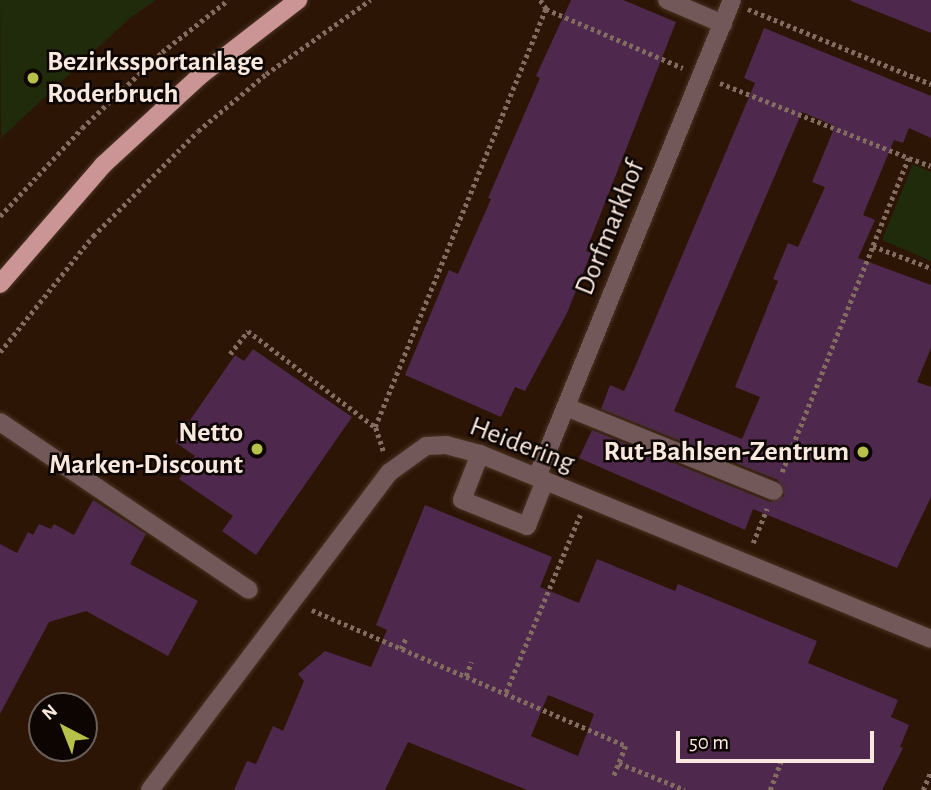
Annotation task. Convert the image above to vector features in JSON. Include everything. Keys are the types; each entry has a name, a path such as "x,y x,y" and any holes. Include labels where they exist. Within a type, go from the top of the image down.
{"main road":[{"path":"0,284 103,165 201,75 298,0"}],"street":[{"path":"667,0 723,24"},
{"name":"Dorfmarkhof","path":"480,454 462,500 527,526 566,407 732,1"},
{"path":"566,407 774,491"},
{"path":"0,422 249,590"},
{"name":"Heidering","path":"150,790 390,471 426,446 446,445 480,454 931,639"}],"path":[{"path":"0,216 92,119 162,52 228,0"},
{"path":"0,352 93,236 198,131 266,74 370,0"},
{"path":"540,0 545,9 701,76 931,166"},
{"path":"732,1 931,84"},
{"path":"375,427 545,9"},
{"path":"746,562 909,158"},
{"path":"873,246 931,268"},
{"path":"230,354 248,331 375,427 390,471"},
{"path":"506,692 587,498"},
{"path":"295,597 320,616 506,692 626,746 614,776"},
{"path":"401,649 406,638"},
{"path":"466,676 471,663"},
{"path":"770,790 781,761"},
{"path":"619,763 685,790"},
{"path":"923,790 931,771"}],"green space":[{"name":"Bezirkssportanlage Roderbruch","path":"0,0 156,0 130,18 1,138"},
{"path":"913,164 931,172 931,261 882,240"}],"building":[{"path":"571,0 623,0 676,22 586,251 591,253 567,313 525,391 515,387 501,417 405,375 449,270 458,274 540,78 536,76"},
{"path":"931,0 931,33 851,1"},
{"path":"764,28 931,96 931,138 909,128 903,143 894,140 863,215 875,220 858,258 931,285 931,348 917,382 931,387 931,497 897,568 753,509 745,530 579,458 592,430 770,502 784,496 778,480 601,409 610,385 624,391 635,367 755,83 744,78","holes":["802,112 835,126 812,182 825,187 798,247 788,243 773,279 778,281 735,387 760,397 742,439 674,411"]},
{"name":"Netto Marken-Discount","path":"253,349 352,417 256,555 222,531 233,516 179,479 195,456 175,442 235,355 244,361"},
{"path":"93,500 146,534 130,564 198,601 168,656 86,611 49,622 0,714 0,544 17,553 28,532 33,535 39,524 51,529 54,524 74,535"},
{"path":"425,505 552,557 540,587 579,603 597,559 675,591 678,584 817,641 808,663 898,700 891,717 909,725 900,747 903,748 882,790 527,790 408,742 385,790 234,790 247,761 256,764 273,726 283,731 304,681 298,674 325,651 371,667 387,630 376,625","holes":["548,695 594,714 578,756 531,736"]}],"place":[{"name":"Bezirkssportanlage Roderbruch","path":"33,78"},
{"name":"Netto Marken-Discount","path":"257,449"},
{"name":"Rut-Bahlsen-Zentrum","path":"863,452"}]}
